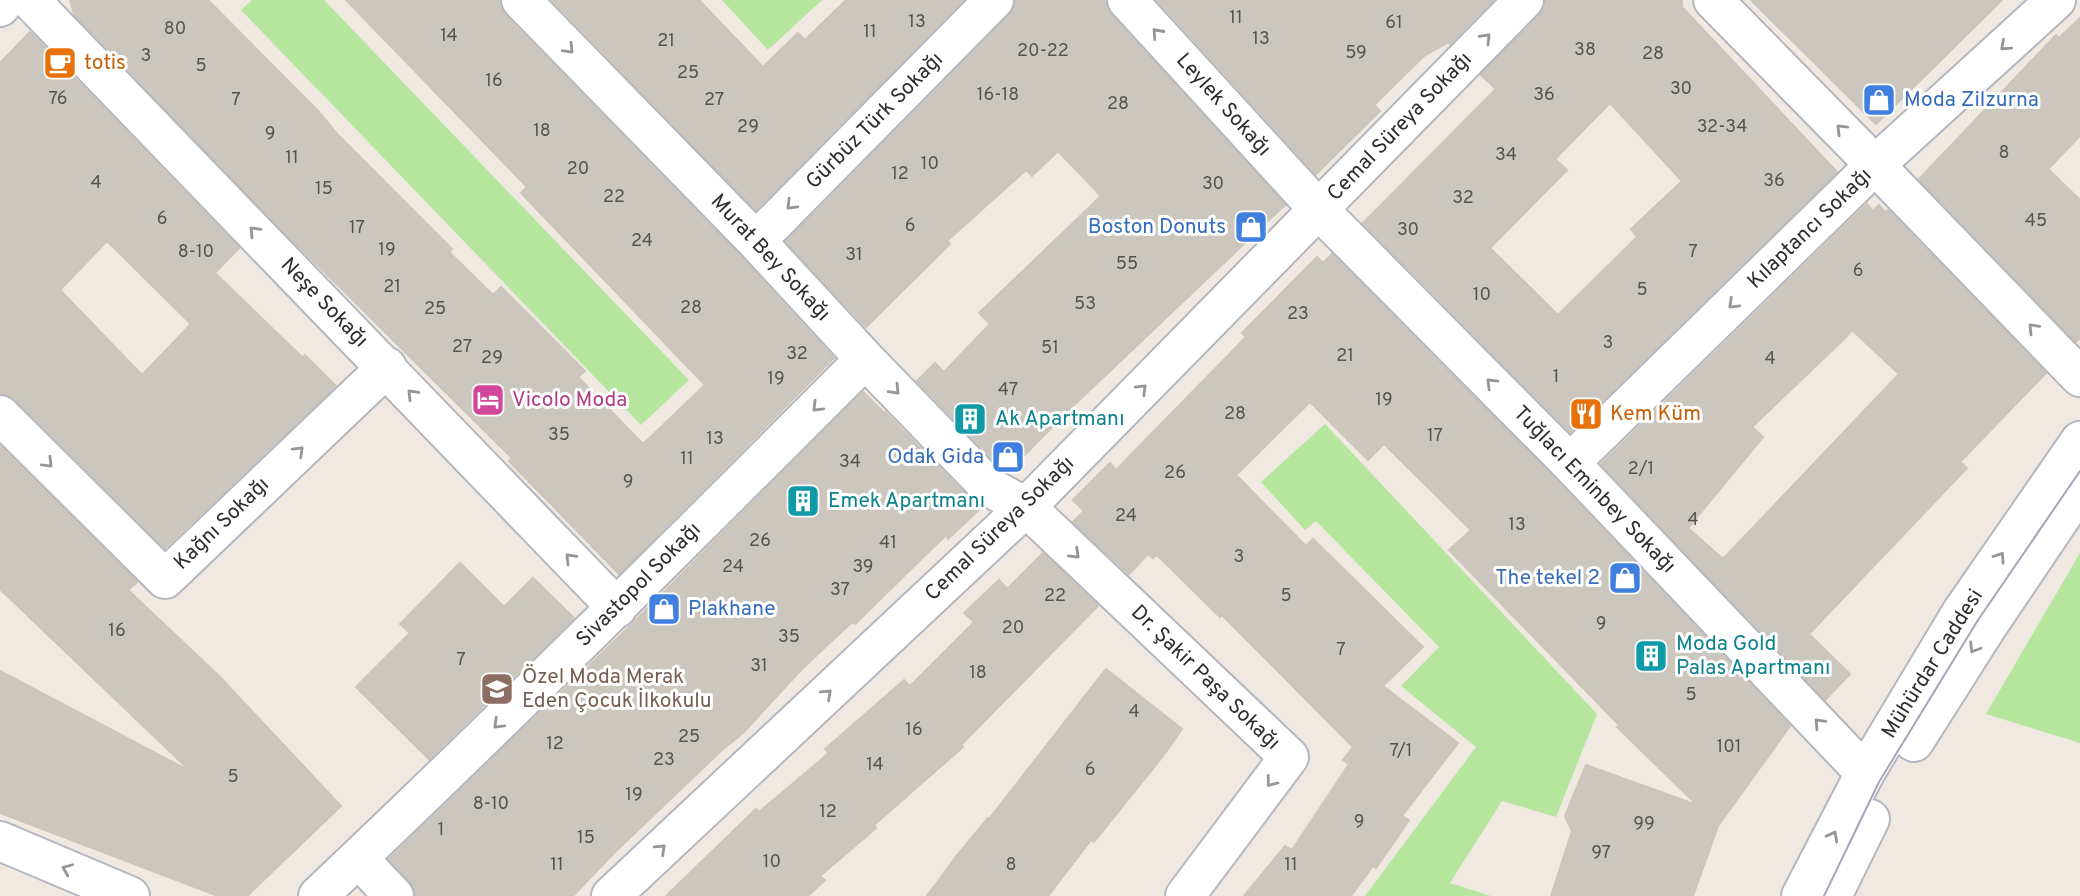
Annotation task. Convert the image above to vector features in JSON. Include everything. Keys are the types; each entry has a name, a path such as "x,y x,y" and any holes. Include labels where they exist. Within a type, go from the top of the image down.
{"street":[{"path":"0,6 6,0"},
{"name":"Neşe Sokağı","path":"30,0 617,608"},
{"name":"Murat Bey Sokağı","path":"521,0 756,241 989,487 1026,507"},
{"name":"Gürbüz Türk Sokağı","path":"756,241 994,0"},
{"name":"Leylek Sokağı","path":"1127,0 1319,210"},
{"name":"Cemal Süreya Sokağı","path":"611,896 1026,507 1524,0"},
{"path":"1713,0 2080,377"},
{"name":"Kılaptancı Sokağı","path":"1570,463 1875,165 2056,0"},
{"name":"Tuğlacı Eminbey Sokağı","path":"1319,210 1570,463 1865,774"},
{"name":"Sivastopol Sokağı","path":"318,896 617,608 865,359"},
{"name":"Kağnı Sokağı","path":"0,415 165,579 387,368"},
{"name":"Mühürdar Caddesi","path":"1801,896 1865,774 1961,613 2080,441"},
{"name":"Mühürdar Caddesi","path":"1832,896 1886,787 1985,630 2080,489"},
{"name":"Dr. Şakir Paşa Sokağı","path":"1026,507 1289,757 1185,896"},
{"path":"0,841 130,896"},
{"path":"358,858 394,896"}],"green space":[{"path":"252,0 324,0 689,380 641,425 241,10"},
{"path":"722,0 822,0 768,50"},
{"path":"1325,424 1597,714 1556,817 1502,801 1450,883 1491,896 1365,896 1476,747 1401,686 1439,647 1316,521 1305,530 1261,482"},
{"path":"2080,553 2080,743 1986,714"}],"building":[{"path":"70,0 208,0 452,249 449,252 493,295 501,287 585,371 578,377 643,444 705,385 521,193 527,187 346,0 500,0 505,15 740,256 834,358 619,574 509,461 512,458 274,222 74,14"},
{"path":"552,0 699,0 763,67 798,33 805,40 846,0 963,0 756,210"},
{"path":"1015,0 1106,0 1111,15 1285,205 1071,408 1008,472 1002,469 917,381 935,363 944,372 990,324 979,313 1101,196 1058,151 1032,176 1026,170 947,241 950,244 866,327 786,242 1010,15"},
{"path":"1157,0 1493,0 1450,44 1449,42 1424,56 1374,105 1380,111 1316,174"},
{"path":"1545,0 1682,0 1682,7 1837,172 1570,432 1363,223 1496,89 1481,75 1540,15","holes":["1610,103 1682,181 1631,229 1637,237 1558,315 1490,248 1567,170 1555,159"]},
{"path":"1751,0 2002,0 1876,124"},
{"path":"2080,18 2080,136 2048,169 2080,200 2080,338 2076,342 1919,179 2056,35 2059,38"},
{"path":"30,32 239,248 215,273 336,386 165,548 15,399 0,394 0,63","holes":["107,241 191,324 142,375 60,290"]},
{"path":"1867,204 1873,211 1879,205 1886,213 1888,210 2046,373 1960,462 1967,468 1809,634 1850,674 1825,700 1601,464","holes":["1852,330 1899,374 1723,559 1688,528 1763,437 1752,427"]},
{"path":"1332,254 1554,478 1790,726 1718,826 1693,896 1551,896 1572,831 1565,816 1586,765 1697,805 1617,727 1619,725 1449,550 1471,530 1384,444 1368,460 1310,402 1236,475 1306,546 1313,539 1423,647 1383,686 1458,743 1402,816 1409,820 1376,868 1373,866 1351,896 1244,896 1285,846 1292,850 1349,764 1343,760 1353,747 1222,615 1220,617 1157,555 1153,558 1148,554 1129,574 1073,522 1084,511 1073,500 1110,463 1116,470 1246,337 1242,333 1317,257 1323,263"},
{"path":"863,392 981,508 948,539 946,535 855,624 852,622 802,669 743,733 614,853 573,896 415,896 410,882 389,859 633,623"},
{"path":"0,446 137,582 128,590 219,676 341,806 247,896 218,896 0,813 0,671 184,768 185,766 0,589"},
{"path":"1043,553 1098,606 961,745 963,747 820,876 825,880 808,896 666,896 756,809 759,812 829,753 825,749 904,680 910,686 974,622 964,613 999,580 1007,589"},
{"path":"460,563 504,607 533,578 574,618 429,759 356,687 410,633 400,624"},
{"path":"1106,669 1182,729 1163,756 1094,842 1091,840 1048,896 927,896 958,854 989,819"}],"tram line":[{"path":"1824,896 1879,782 1978,620 2080,471"}],"place":[{"name":"totis","path":"60,63"},
{"name":"Moda Zilzurna","path":"1879,100"},
{"name":"Boston Donuts","path":"1251,227"},
{"name":"Vicolo Moda","path":"488,400"},
{"name":"Kem Küm","path":"1586,414"},
{"name":"Ak Apartmanı","path":"970,419"},
{"name":"Odak Gida","path":"1008,457"},
{"name":"Emek Apartmanı","path":"803,501"},
{"name":"The tekel 2","path":"1625,578"},
{"name":"Plakhane","path":"664,609"},
{"name":"Moda Gold Palas Apartmanı","path":"1651,656"},
{"name":"Özel Moda Merak Eden Çocuk İlkokulu","path":"497,689"}]}
